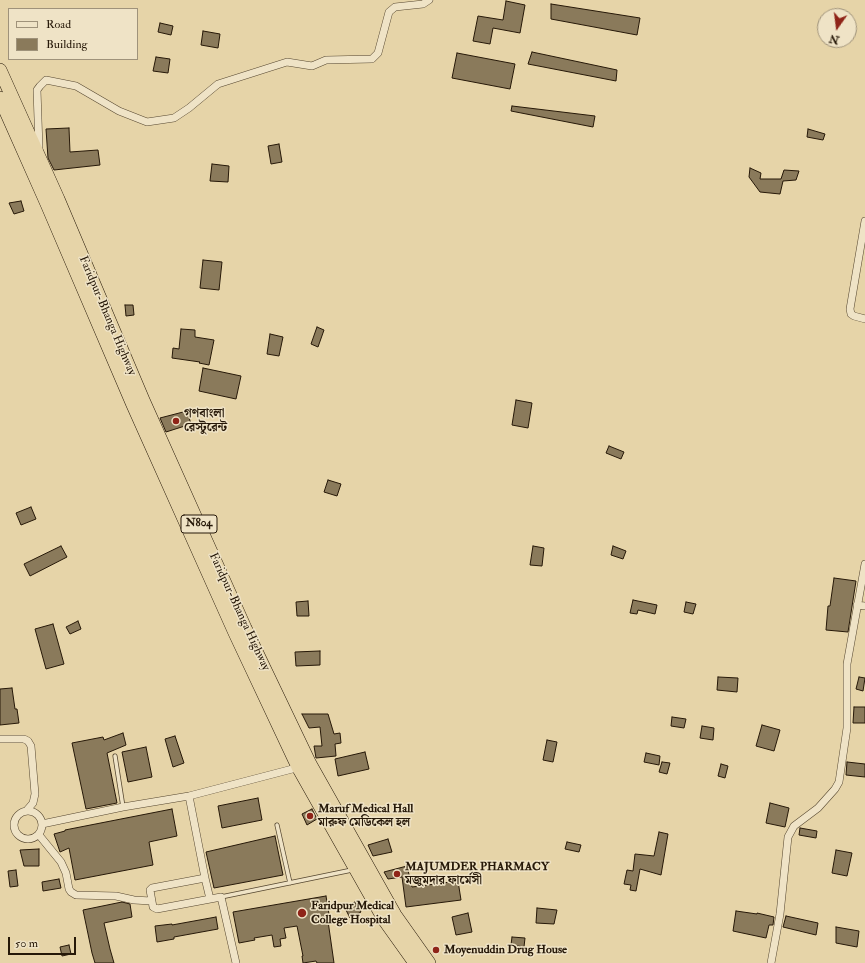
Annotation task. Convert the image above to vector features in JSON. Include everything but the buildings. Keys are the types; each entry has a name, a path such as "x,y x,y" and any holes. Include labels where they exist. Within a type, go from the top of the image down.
{"highway":[{"name":"Faridpur-Bhanga Highway","path":"0,70 34,159 133,405 235,633 304,766 361,867 429,963"},
{"name":"Faridpur-Bhanga Highway","path":"0,98 34,159"},
{"name":"Faridpur-Bhanga Highway","path":"361,867 385,921 415,963"}],"street":[{"path":"34,159 38,90 46,80 76,86 119,111 147,122 174,118 189,108 218,84 286,62 312,66 326,60 372,59 378,53 389,12 395,7 423,4 429,0"},
{"path":"865,221 850,309 851,314 865,320"},
{"path":"771,963 780,914 788,837 794,826 818,808 835,789 839,782 847,728 847,664 865,564"},
{"path":"857,605 865,606"},
{"path":"0,739 24,739 28,741 31,746 35,794 33,803 28,810 17,815 13,825 18,835 28,839 39,835 42,831 42,824 38,814 28,810"},
{"path":"42,824 123,807 188,796 304,766"},
{"path":"188,796 204,878 210,898"},
{"path":"39,835 61,862 66,873 68,889 76,895 116,896 134,900 152,901"},
{"path":"204,878 152,888 150,893 153,907 158,909 221,897 236,963"}],"lane":[{"path":"115,756 123,807"},
{"path":"277,825 290,883"},
{"path":"221,897 361,867"}],"place":[{"name":"গণবাংলা রেস্টুরেন্ট","path":"176,421"},
{"name":"Maruf Medical Hall মারুফ মেডিকেল হল","path":"310,816"},
{"name":"MAJUMDER PHARMACY মজুমদার ফার্মেসী","path":"397,874"},
{"name":"Faridpur Medical College Hospital","path":"302,913"},
{"name":"Moyenuddin Drug House","path":"436,950"}]}
